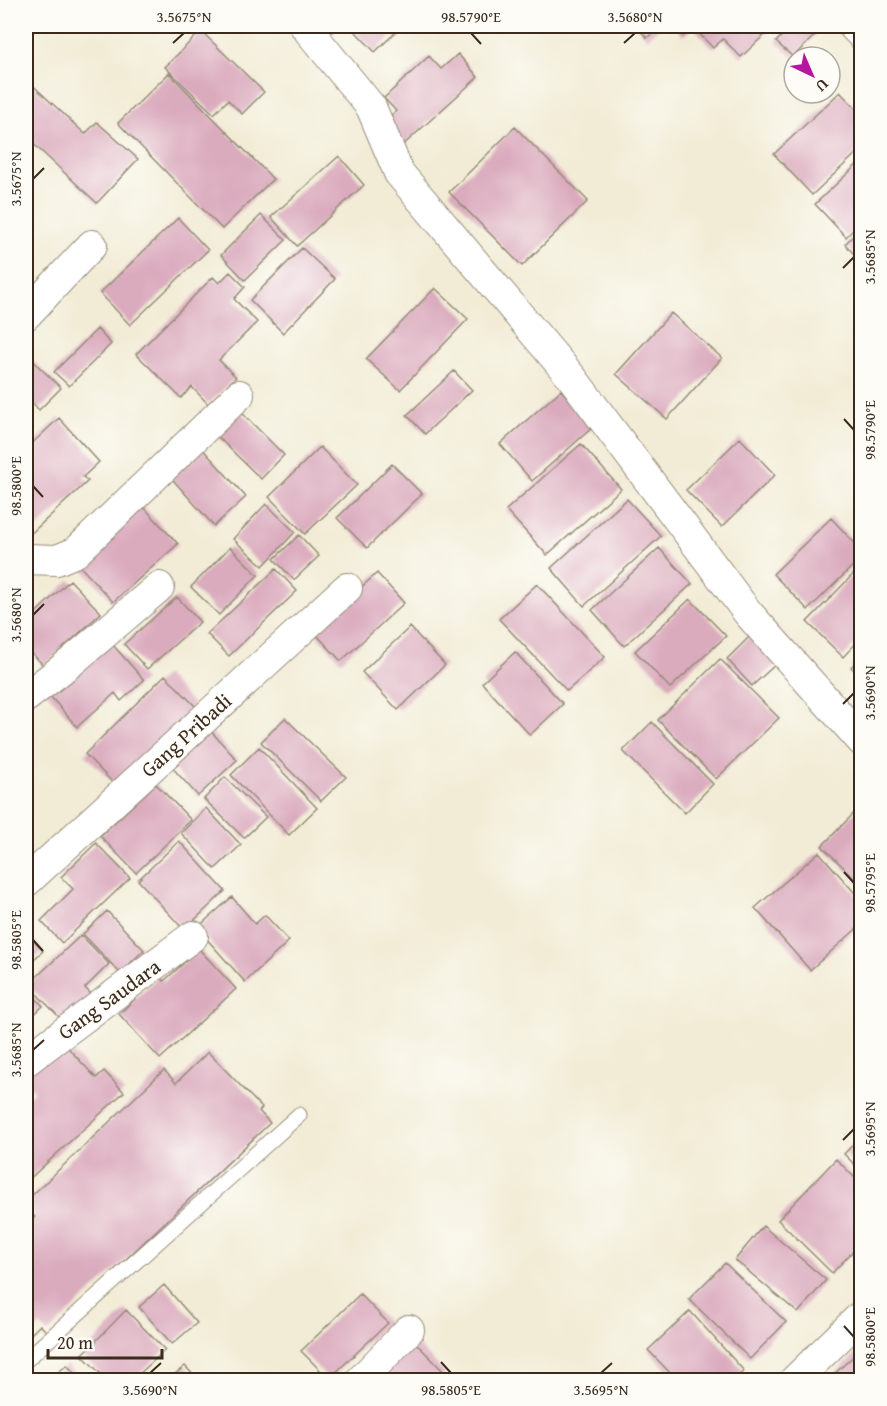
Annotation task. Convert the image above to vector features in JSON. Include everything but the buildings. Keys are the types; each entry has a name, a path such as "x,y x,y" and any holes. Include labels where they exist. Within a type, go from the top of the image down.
{"street":[{"path":"305,26 371,107 399,173 573,378 748,613 861,741"},
{"path":"853,26 861,35"},
{"path":"26,315 93,245"},
{"path":"26,559 57,560 76,552 239,395"},
{"path":"26,697 71,663 159,587"},
{"name":"Gang Pribadi","path":"26,882 347,588"},
{"name":"Gang Saudara","path":"26,1061 193,936"},
{"path":"795,1380 861,1315"},
{"path":"361,1380 409,1330"}],"lane":[{"path":"26,1360 299,1115"}]}
